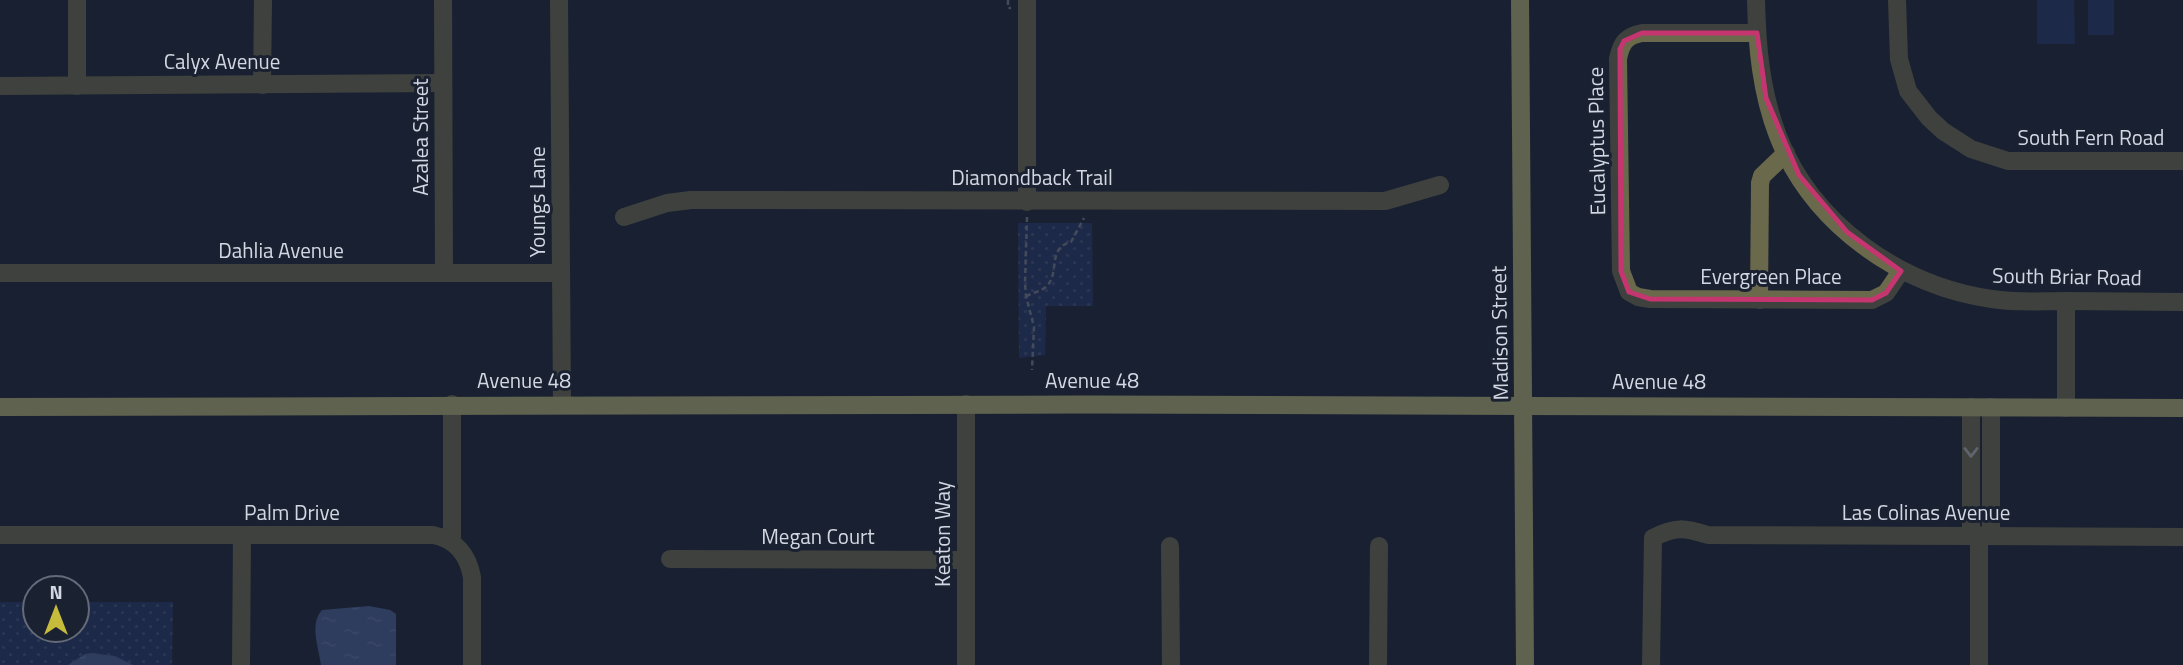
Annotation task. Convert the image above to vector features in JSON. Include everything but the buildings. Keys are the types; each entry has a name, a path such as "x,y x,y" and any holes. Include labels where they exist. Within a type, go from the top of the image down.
{"main road":[{"name":"Madison Street","path":"1520,0 1525,665"},
{"name":"Avenue 48","path":"0,407 562,403 2183,408"}],"street":[{"path":"77,0 77,86"},
{"path":"262,85 263,0"},
{"name":"Azalea Street","path":"443,0 444,274"},
{"name":"Youngs Lane","path":"559,0 562,403"},
{"path":"1027,0 1027,208"},
{"name":"South Briar Road","path":"1756,0 1757,33 1766,98 1778,137 1799,175 1830,215 1865,248 1901,271 1931,285 1969,296 2020,302 2183,302"},
{"name":"South Fern Road","path":"1897,0 1899,59 1909,91 1929,118 1943,131 1971,149 2008,161 2183,161"},
{"name":"Eucalyptus Place","path":"1629,292 1621,271 1618,59 1623,41 1642,33 1757,33"},
{"name":"Calyx Avenue","path":"0,86 443,83"},
{"path":"1759,300 1760,183 1762,176 1786,153"},
{"name":"Diamondback Trail","path":"624,217 667,203 691,200 1027,208 1385,201 1440,185"},
{"name":"Evergreen Place","path":"1629,292 1650,299 1872,300 1886,293 1901,271"},
{"name":"Dahlia Avenue","path":"0,273 561,274"},
{"path":"2066,302 2066,408"},
{"path":"452,404 452,542 465,556 472,577 472,665"},
{"name":"Keaton Way","path":"965,665 966,404"},
{"path":"1971,407 1980,535 1979,665"},
{"path":"1980,535 1991,407"},
{"name":"Las Colinas Avenue","path":"1651,665 1653,538 1669,529 1689,529 1708,535 2183,537"},
{"name":"Palm Drive","path":"0,535 433,535 452,542"},
{"path":"241,665 242,535"},
{"path":"1378,665 1379,546"},
{"path":"1170,547 1171,665"},
{"name":"Megan Court","path":"670,559 965,560"}],"path":[{"path":"1008,0 1008,8"},
{"path":"1027,208 1026,296 1034,327 1032,370"},
{"path":"1026,296 1049,285 1057,251 1063,244 1071,242 1085,215"}],"highlighted area":[{"path":"1642,33 1757,33 1766,98 1799,175 1847,232 1901,271 1886,293 1872,300 1650,299 1629,292 1621,271 1620,49 1624,41"}],"shaded area":[{"path":"2037,0 2074,0 2075,44 2037,44"},
{"path":"2088,0 2114,0 2114,35 2088,35"},
{"path":"1018,223 1092,223 1093,306 1046,306 1045,355 1019,358"},
{"path":"0,602 21,602 21,644 91,644 91,602 173,602 172,665 0,665"}],"water":[{"path":"369,606 390,610 396,614 396,665 321,665 315,629 322,610"},
{"path":"85,654 115,656 133,665 68,665"}]}
